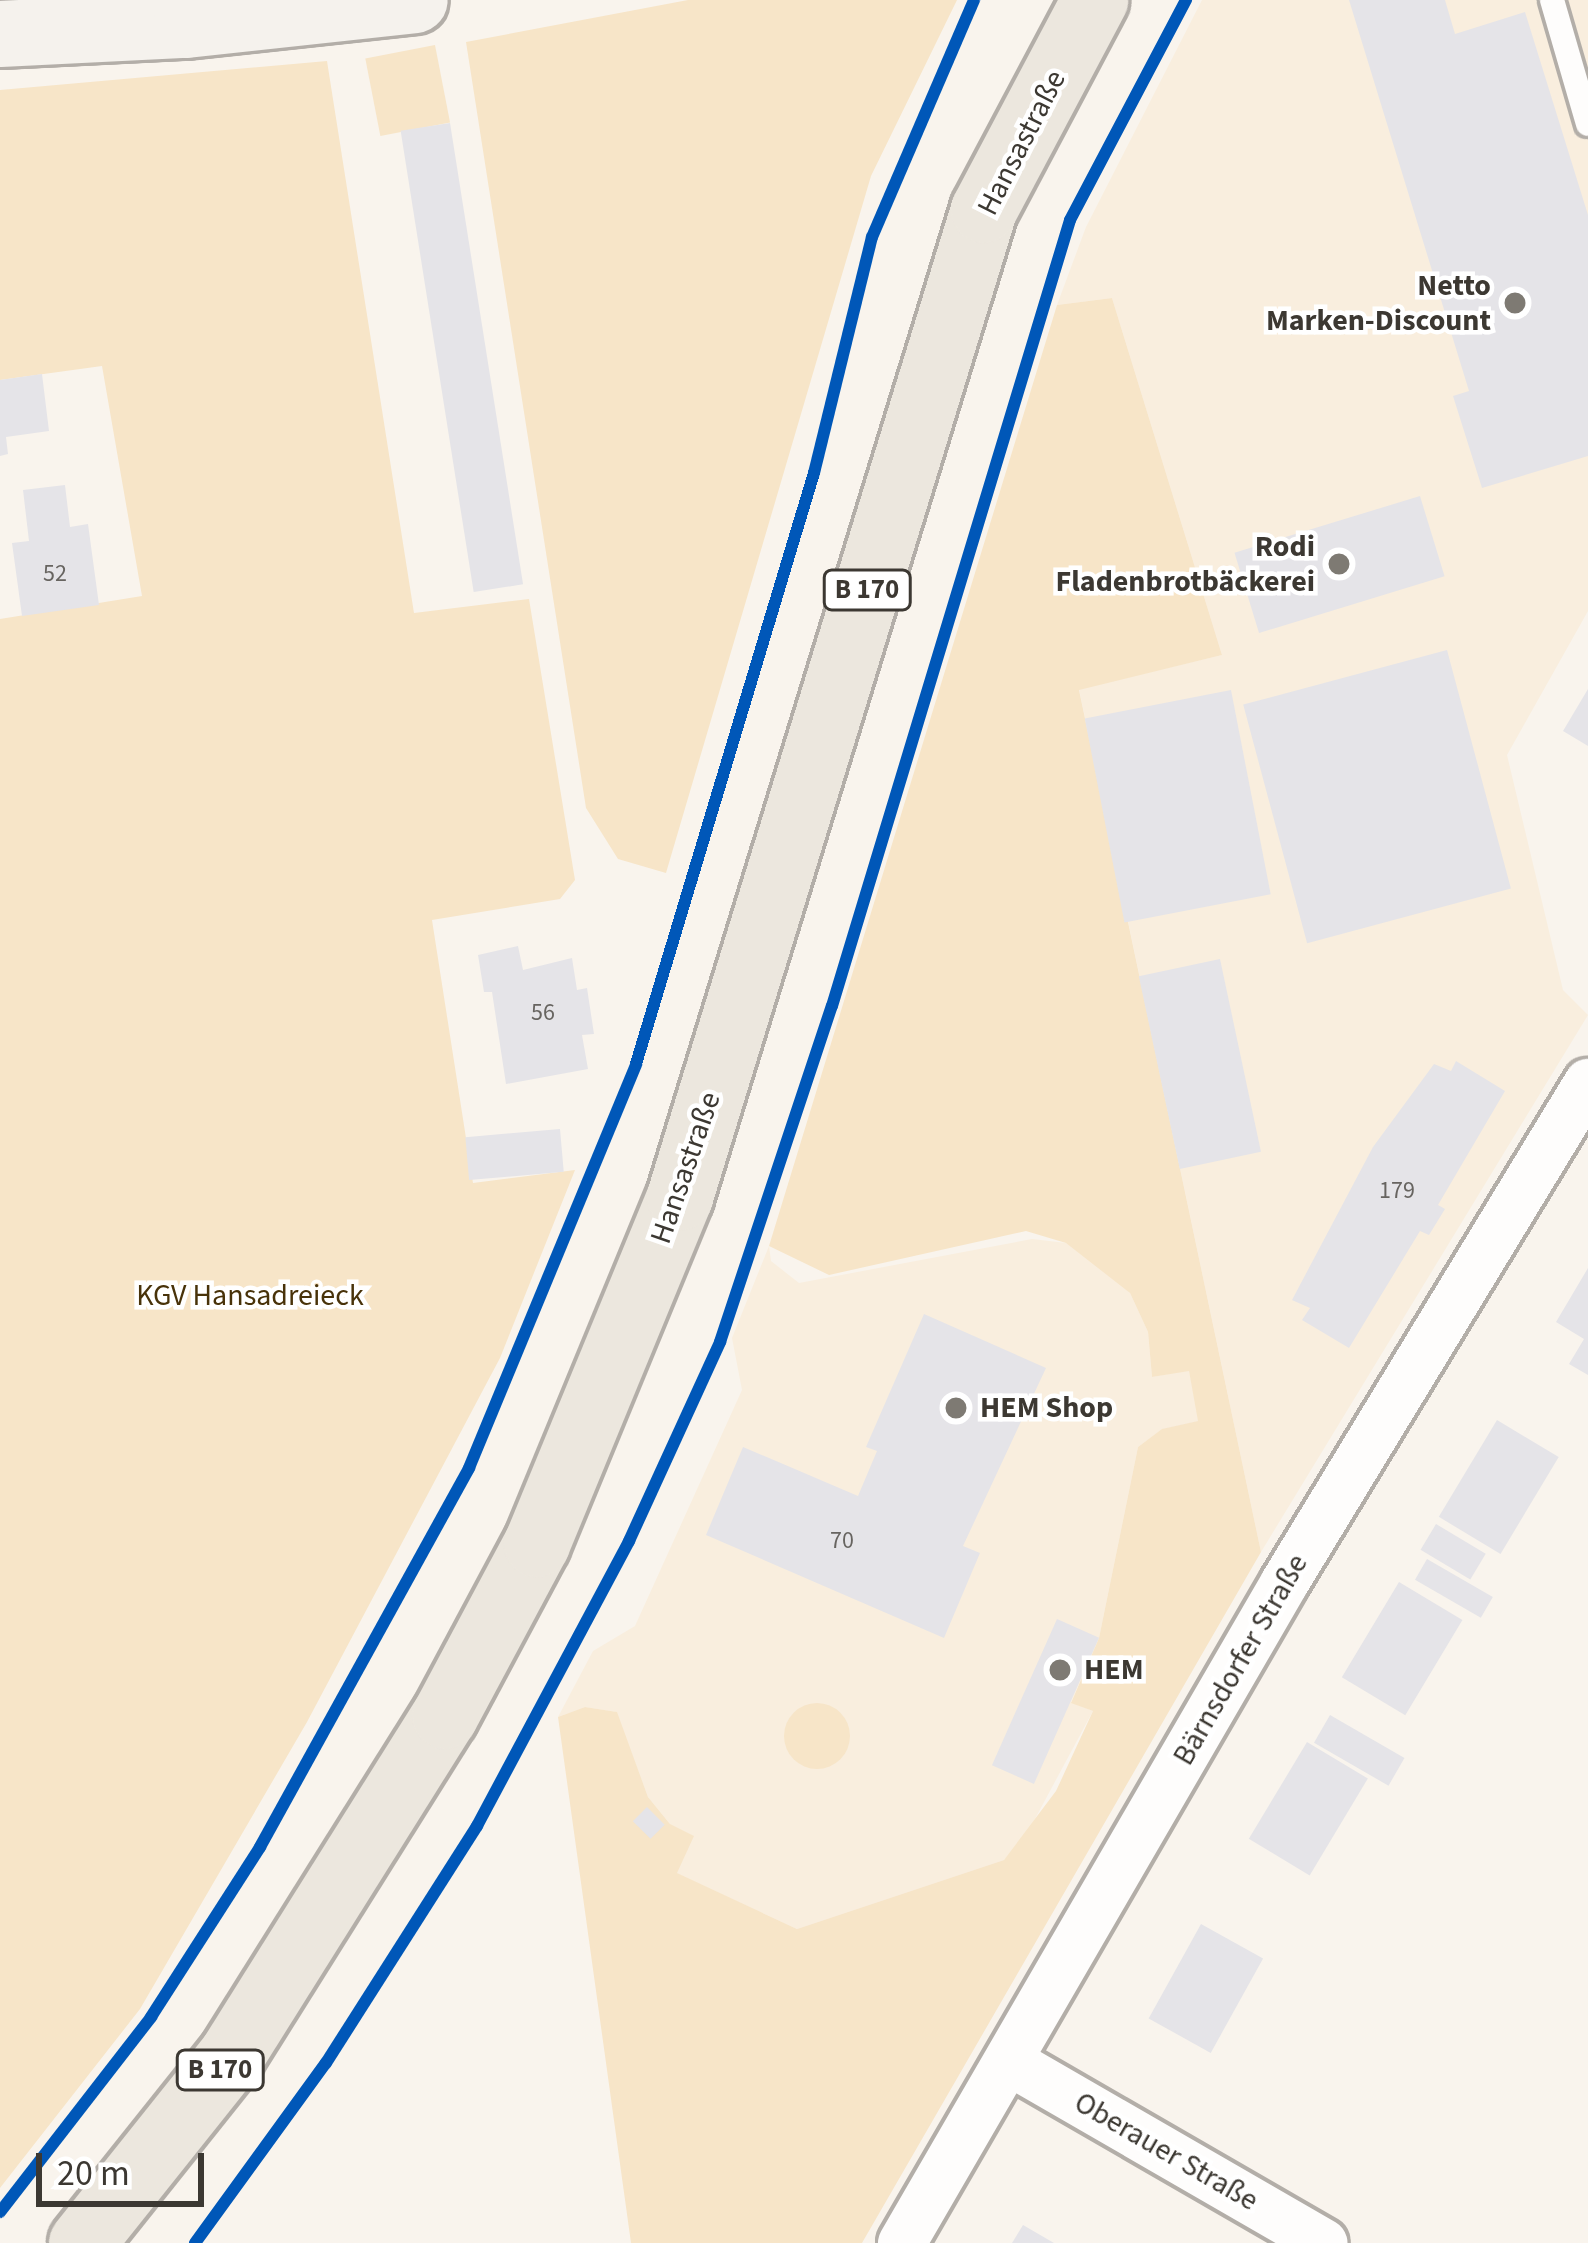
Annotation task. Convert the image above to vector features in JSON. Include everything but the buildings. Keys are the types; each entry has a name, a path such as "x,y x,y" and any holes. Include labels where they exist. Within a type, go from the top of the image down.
{"main road":[{"name":"Hansastraße","path":"82,2243 257,2018 445,1717 538,1544 680,1197 984,210 1095,0"}],"street":[{"path":"0,34 186,25 415,0"},
{"name":"Bärnsdorfer Straße","path":"902,2243 1274,1602 1588,1082"},
{"name":"Oberauer Straße","path":"1010,2062 1322,2243"}],"lane":[{"path":"1552,0 1588,124"}],"shaded area":[{"path":"1202,0 1588,0 1588,611 1507,755 1563,990 1588,1015 1261,1552 1079,689 1222,655 1112,298 1057,305 1086,227"},
{"path":"1032,1239 1066,1243 1099,1261 1130,1293 1148,1332 1152,1377 1189,1370 1199,1421 1163,1429 1138,1447 1099,1638 1071,1702 1093,1711 1029,1830 1004,1860 797,1929 676,1873 670,1824 648,1797 616,1712 585,1707 558,1717 593,1651 635,1626 742,1390 732,1338 769,1246 771,1261 799,1283"}],"green space":[{"path":"688,0 957,0 871,176 666,873 618,859 586,808 466,42"},
{"path":"435,45 450,123 380,136 365,59"},
{"name":"KGV Hansadreieck","path":"327,61 414,613 529,599 575,880 560,899 432,920 473,1183 575,1170 500,1358 307,1722 140,2009 0,2188 0,619 142,596 102,366 0,380 0,90"},
{"path":"1112,298 1222,655 1079,690 1261,1552 862,2243 631,2243 558,1717 585,1707 617,1712 648,1797 670,1824 694,1836 677,1873 797,1929 1004,1860 1056,1791 1093,1711 1071,1703 1099,1638 1138,1447 1162,1429 1198,1421 1189,1371 1152,1377 1148,1332 1130,1293 1066,1243 1026,1231 829,1275 769,1246 1057,305"},
{"path":"817,1703 840,1713 850,1736 840,1759 817,1769 794,1759 784,1736 794,1713"}],"cycle path":[{"path":"0,2212 151,2017 260,1847 469,1468 636,1064 814,473 872,237 974,0"},
{"path":"195,2243 326,2063 477,1826 629,1541 720,1342 832,1006 1070,220 1186,0"}],"place":[{"name":"Netto Marken-Discount","path":"1515,303"},
{"name":"Rodi Fladenbrotbäckerei","path":"1339,564"},
{"name":"HEM Shop","path":"956,1408"},
{"name":"HEM","path":"1060,1670"}]}
